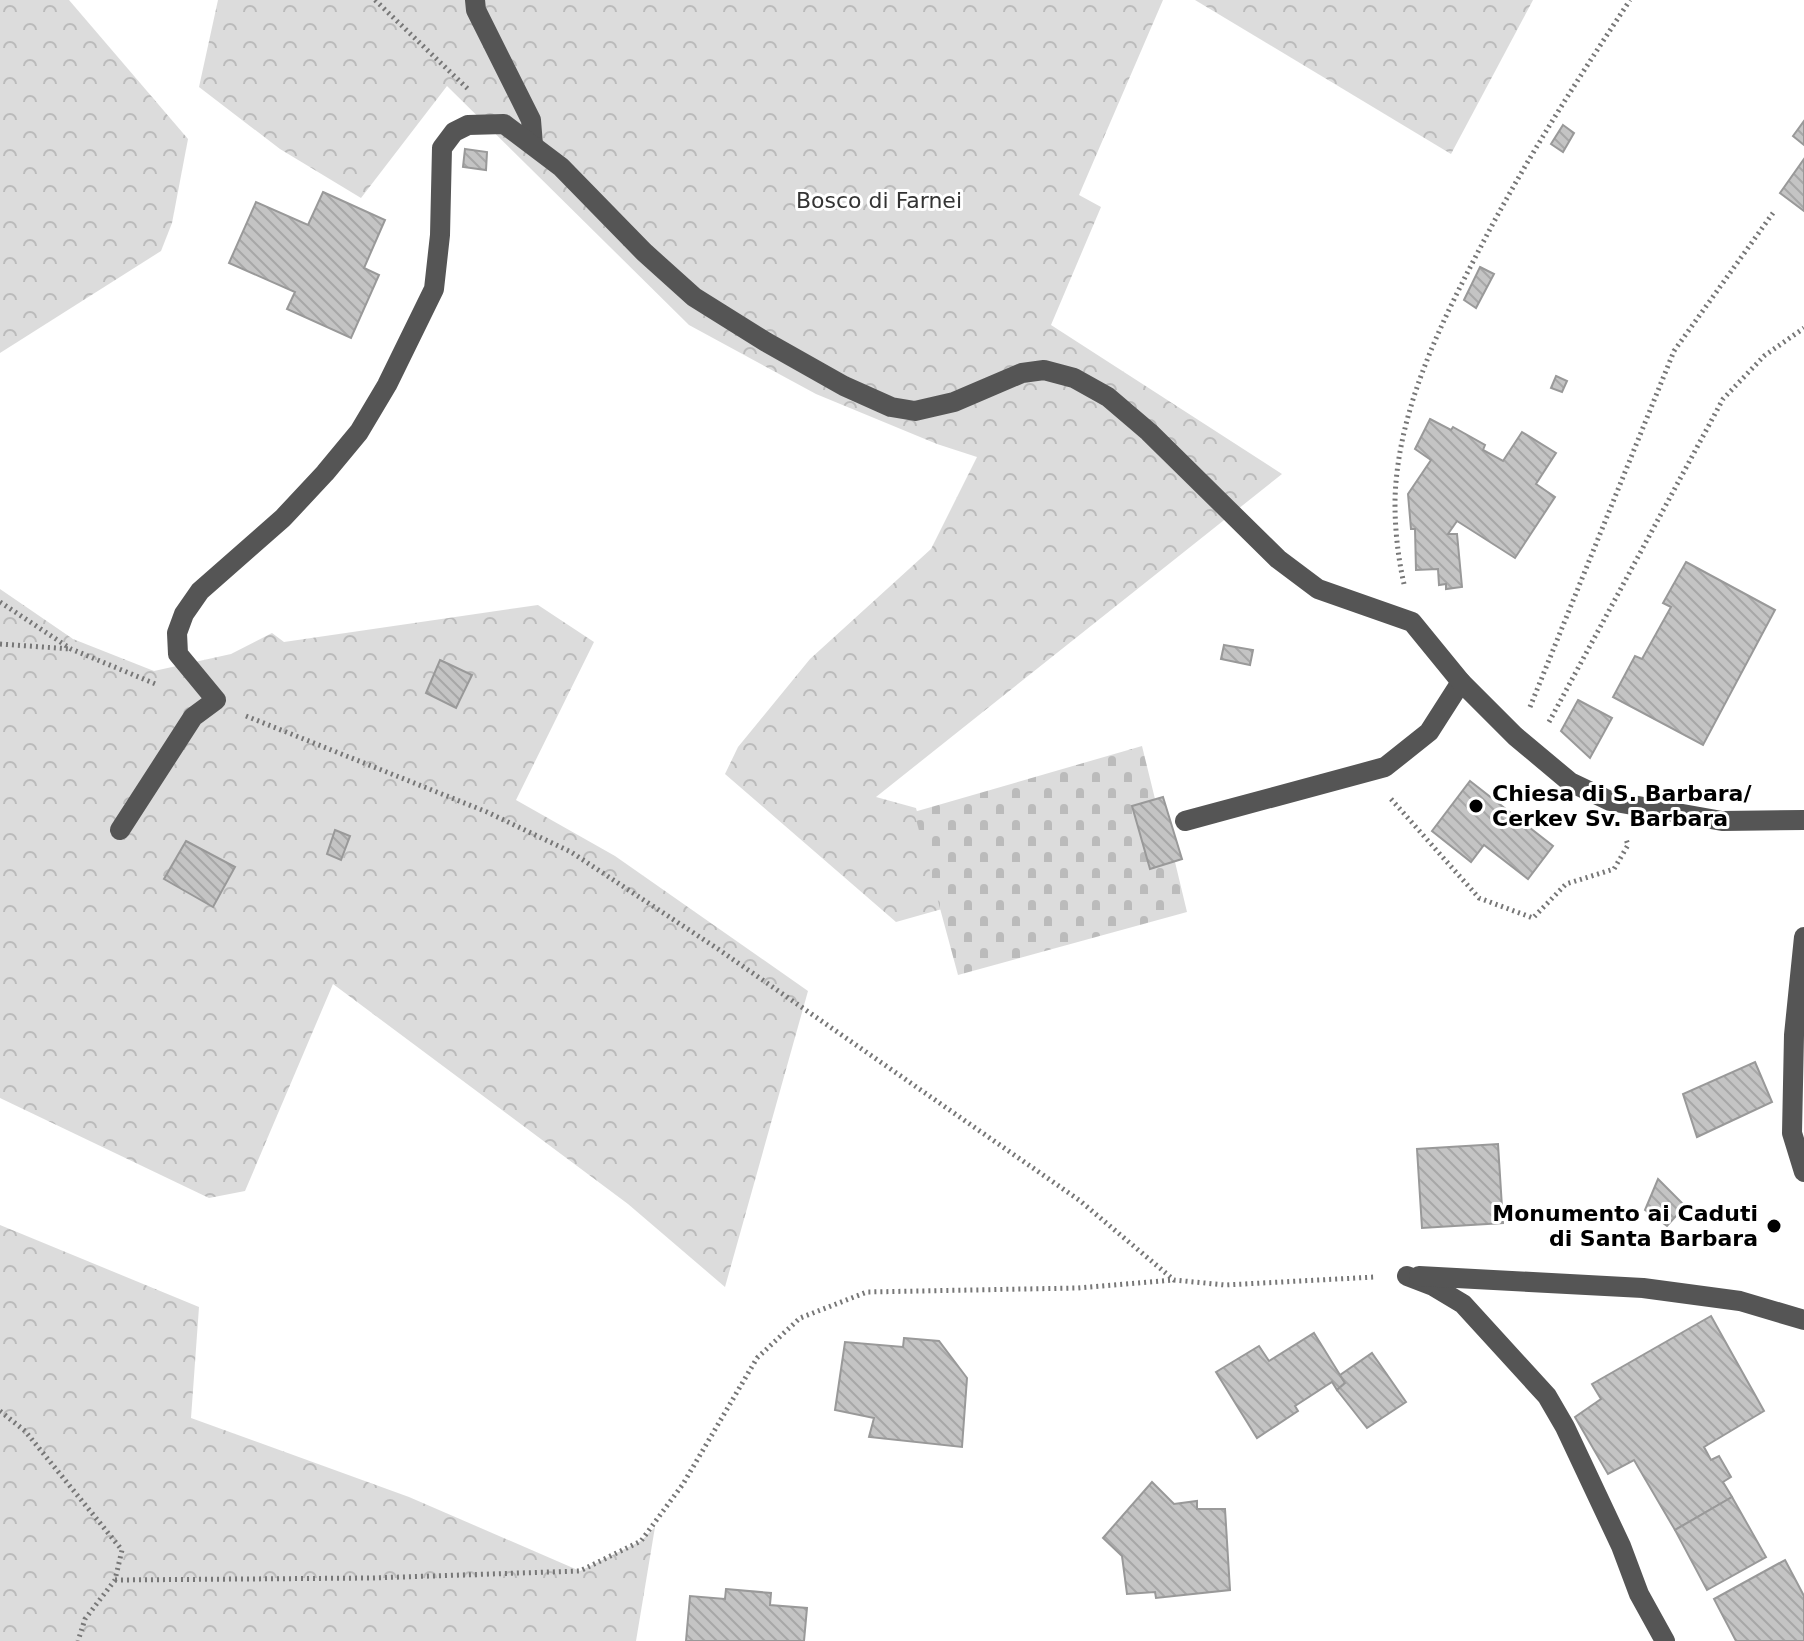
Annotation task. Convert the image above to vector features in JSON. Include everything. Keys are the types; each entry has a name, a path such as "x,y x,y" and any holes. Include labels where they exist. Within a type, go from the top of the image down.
{"street":[{"path":"475,0 476,10 531,120 533,145"},
{"path":"120,830 193,717 216,700 178,654 177,633 184,614 200,591 283,518 359,432 387,385 434,289 440,235 442,148 454,132 468,125 504,124 561,167 644,252 694,297 844,386 891,407 915,411 954,402 1022,373 1044,370 1074,378 1108,397 1149,432 1278,559 1318,589 1412,622 1461,682 1515,736 1570,782 1610,801 1722,821 1804,820"},
{"path":"1185,821 1385,767 1429,732 1461,682"},
{"path":"1804,937 1794,1035 1792,1133 1804,1172"},
{"path":"1407,1276 1643,1288 1740,1301 1804,1320"},
{"path":"1407,1276 1433,1286 1463,1304 1547,1396 1565,1427 1621,1546 1639,1594 1665,1641"}],"path":[{"path":"375,0 504,124"},
{"path":"1412,622 1399,563 1396,482 1411,406 1445,315 1502,206 1566,96 1630,0"},
{"path":"1515,736 1535,697 1674,351 1773,213"},
{"path":"1533,752 1723,399 1764,356 1804,328"},
{"path":"0,602 71,649 159,685"},
{"path":"0,644 71,649"},
{"path":"216,700 245,716 487,812 571,852 718,949 1068,1192 1130,1240 1174,1280"},
{"path":"1367,772 1479,898 1533,918 1566,884 1614,869 1628,845 1610,801"},
{"path":"115,1580 372,1578 580,1571 641,1541 683,1484 757,1358 800,1318 867,1292 1077,1288 1174,1280 1225,1285 1407,1276"},
{"path":"0,1411 25,1431 122,1550 115,1580 85,1619 78,1641"}],"green space":[{"path":"0,0 69,0 188,139 172,223 161,251 0,353"},
{"name":"Bosco di Farnei","path":"218,0 1163,0 1079,195 1101,207 1051,325 1282,474 876,797 916,808 942,909 896,922 725,774 738,747 810,659 931,549 977,457 937,444 816,394 689,325 447,86 361,198 280,149 199,87"},
{"path":"1195,0 1533,0 1451,154"},
{"path":"0,589 73,639 154,671 231,654 272,633 284,642 538,605 594,642 516,800 615,856 808,991 725,1287 628,1204 333,984 245,1191 209,1198 0,1098"},
{"path":"1142,746 1155,799 1163,797 1181,859 1175,862 1187,912 958,975 914,812"},
{"path":"0,1225 199,1307 191,1418 409,1497 580,1571 641,1541 655,1527 636,1641 0,1641"}],"building":[{"path":"1804,121 1804,145 1793,136"},
{"path":"1563,125 1574,133 1563,152 1551,144"},
{"path":"465,149 487,152 486,170 463,167"},
{"path":"1804,159 1804,211 1780,193"},
{"path":"323,192 385,220 364,268 379,275 351,338 287,309 295,292 229,263 256,202 308,225"},
{"path":"1480,267 1494,274 1476,308 1464,300"},
{"path":"1556,376 1567,381 1562,392 1551,388"},
{"path":"1430,419 1451,430 1453,427 1485,445 1483,450 1503,461 1522,432 1556,453 1536,484 1555,497 1515,558 1457,521 1448,534 1457,534 1462,587 1446,589 1446,584 1439,585 1438,569 1416,570 1415,529 1411,529 1408,494 1431,460 1415,449"},
{"path":"1686,562 1775,610 1703,745 1613,697 1635,656 1642,659 1671,607 1663,603"},
{"path":"1224,645 1253,650 1250,665 1221,659"},
{"path":"440,660 472,675 456,708 426,693"},
{"path":"1578,700 1612,718 1590,758 1561,731"},
{"name":"Chiesa di S. Barbara/ Cerkev Sv. Barbara","path":"1470,781 1553,846 1528,879 1484,845 1471,862 1432,831"},
{"path":"1163,797 1182,859 1150,869 1132,806"},
{"path":"335,830 350,836 341,860 327,854"},
{"path":"186,841 235,867 213,907 164,879"},
{"path":"1755,1062 1772,1102 1697,1137 1683,1094"},
{"path":"1498,1144 1503,1223 1422,1228 1417,1149"},
{"path":"1658,1179 1685,1206 1667,1226 1645,1210"},
{"path":"1711,1316 1764,1411 1704,1447 1711,1460 1719,1456 1731,1477 1723,1482 1732,1497 1675,1530 1634,1460 1608,1474 1575,1417 1601,1399 1592,1384"},
{"path":"1314,1333 1345,1383 1337,1390 1332,1382 1295,1406 1298,1411 1257,1438 1216,1372 1259,1346 1269,1361"},
{"path":"904,1338 939,1341 967,1378 962,1447 869,1437 874,1418 835,1410 845,1342 903,1347"},
{"path":"1372,1353 1406,1402 1367,1428 1337,1390 1345,1383 1340,1375"},
{"path":"1152,1482 1174,1504 1197,1501 1197,1509 1225,1509 1230,1590 1156,1598 1155,1592 1127,1594 1122,1556 1103,1538"},
{"path":"1732,1497 1766,1557 1707,1590 1675,1530"},
{"path":"1785,1560 1804,1596 1804,1641 1736,1641 1714,1599"},
{"path":"726,1589 771,1593 770,1605 807,1608 804,1641 686,1641 690,1596 725,1599"}],"place":[{"name":"Chiesa di S. Barbara/ Cerkev Sv. Barbara","path":"1476,806"},
{"name":"Monumento ai Caduti di Santa Barbara","path":"1774,1226"}]}
